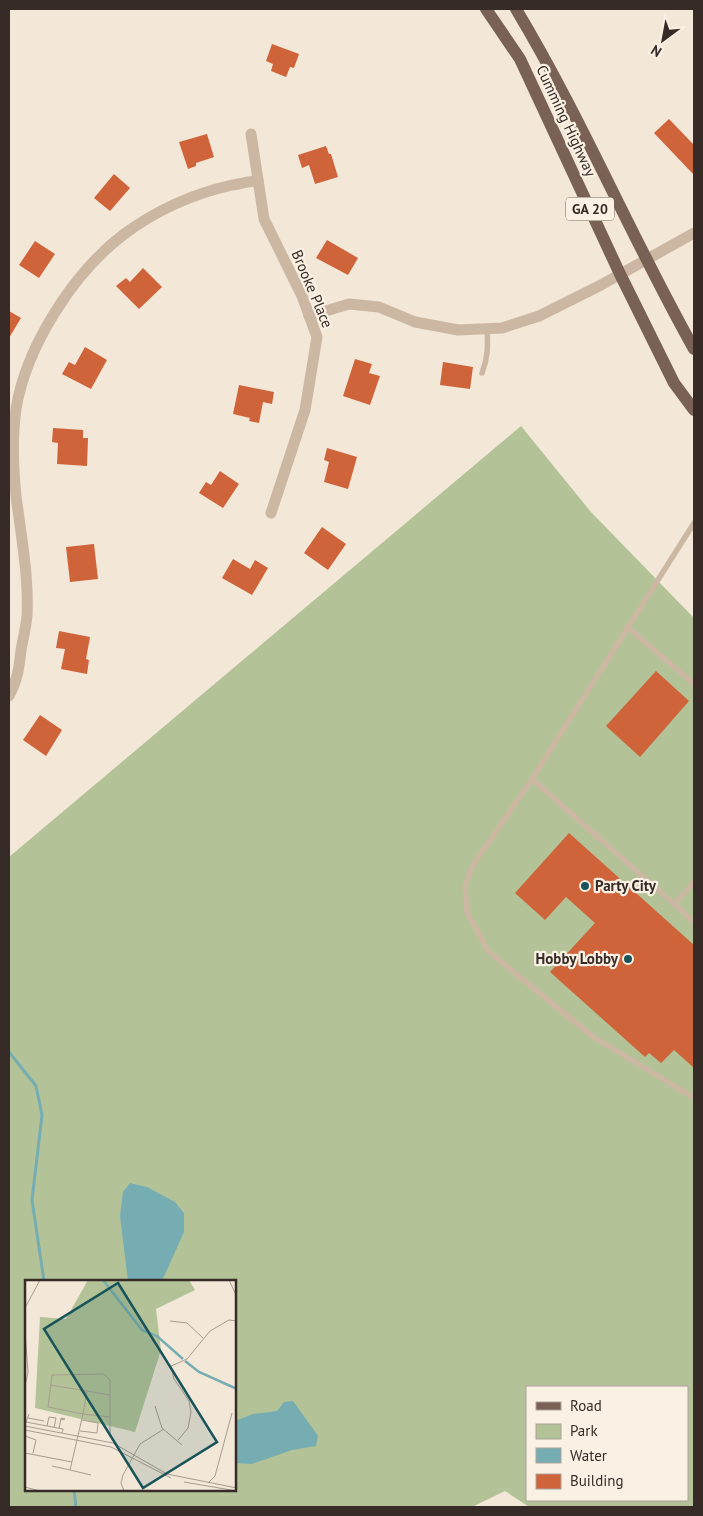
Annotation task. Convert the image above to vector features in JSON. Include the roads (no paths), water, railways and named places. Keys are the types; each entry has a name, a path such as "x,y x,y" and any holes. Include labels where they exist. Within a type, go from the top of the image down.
{"main road":[{"name":"Cumming Highway","path":"486,9 520,59 620,274 674,383 694,410"},
{"name":"Cumming Highway","path":"516,9 597,157 668,303 694,349"}],"street":[{"name":"Brooke Place","path":"251,134 264,219 302,296 317,337 305,410 271,513"},
{"path":"9,696 17,681 27,615 24,559 12,442 17,407 24,382 29,365 44,333 76,281 106,248 140,222 172,205 215,189 258,181"},
{"path":"309,316 349,304 379,307 415,322 458,330 502,328 539,316 694,233"}],"lane":[{"path":"482,373 488,349 487,329"},
{"path":"694,523 532,779 473,865 466,886 467,912 488,951 592,1036 694,1098"},
{"path":"627,627 694,684"},
{"path":"532,779 694,922"},
{"path":"674,904 694,882"}],"water":[{"path":"130,1183 147,1187 175,1202 184,1213 184,1232 162,1280 128,1280 120,1216 123,1192"},
{"path":"293,1401 318,1436 316,1446 292,1450 252,1464 236,1463 236,1421 253,1414 277,1411 284,1402"}],"waterway":[{"path":"9,1052 36,1086 42,1115 32,1200 44,1280"},
{"path":"74,1491 76,1507"}],"place":[{"name":"Party City","path":"585,886"},
{"name":"Hobby Lobby","path":"628,959"}]}
